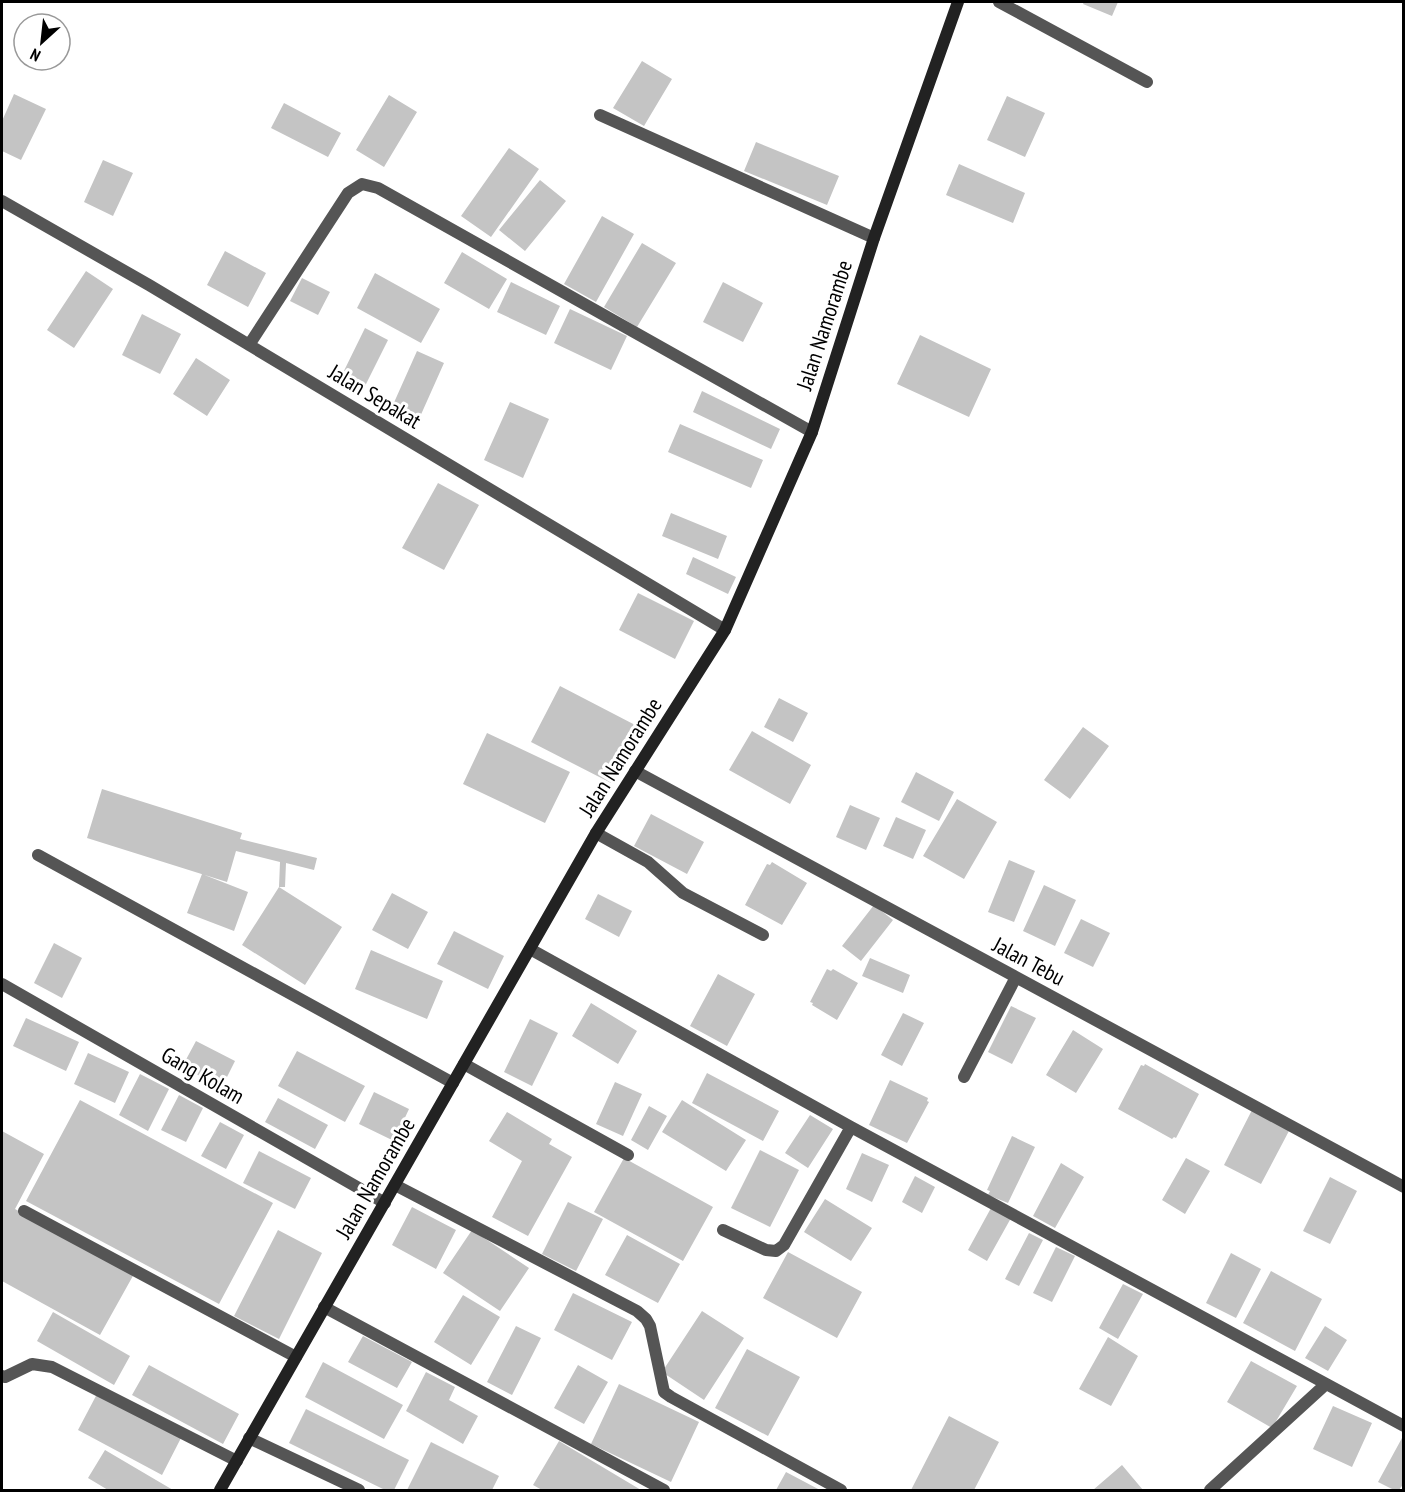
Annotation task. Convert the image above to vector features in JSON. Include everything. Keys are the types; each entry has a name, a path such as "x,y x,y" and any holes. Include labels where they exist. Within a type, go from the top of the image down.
{"street":[{"name":"Jalan Namorambe","path":"220,1491 596,833 725,630 812,432 874,238 958,2"},
{"path":"999,2 1147,82"},
{"path":"600,115 874,238"},
{"path":"249,345 348,193 362,184 378,188 812,432"},
{"name":"Jalan Sepakat","path":"2,201 149,285 725,630"},
{"name":"Jalan Tebu","path":"635,771 1404,1187"},
{"path":"596,833 648,862 683,893 763,935"},
{"path":"38,855 453,1083"},
{"path":"530,949 851,1127 1404,1426"},
{"path":"964,1077 1016,977"},
{"name":"Gang Kolam","path":"2,984 385,1203"},
{"path":"464,1064 628,1155"},
{"path":"723,1230 766,1250 776,1251 784,1245 851,1127"},
{"path":"395,1185 637,1311 646,1318 650,1326 664,1392 841,1491"},
{"path":"24,1211 296,1357"},
{"path":"324,1307 664,1491"},
{"path":"2,1376 5,1377 32,1364 52,1367 237,1461"},
{"path":"1210,1491 1326,1384"},
{"path":"249,1438 359,1491"}],"building":[{"path":"1084,2 1118,2 1112,16 1083,4"},
{"path":"642,61 672,79 644,126 613,108"},
{"path":"14,94 46,109 21,160 2,151 2,121"},
{"path":"389,95 417,112 384,167 356,150"},
{"path":"1007,96 1045,113 1025,157 987,140"},
{"path":"284,103 341,133 328,157 271,128"},
{"path":"756,142 839,176 827,205 744,171"},
{"path":"509,148 539,169 491,237 461,216"},
{"path":"103,160 133,173 113,216 84,202"},
{"path":"959,164 1025,193 1013,223 946,195"},
{"path":"540,180 566,201 525,251 499,230"},
{"path":"602,216 634,234 596,302 564,284"},
{"path":"642,243 676,263 637,327 604,307"},
{"path":"225,251 266,273 248,307 207,285"},
{"path":"462,252 507,279 489,309 444,283"},
{"path":"86,271 113,289 74,348 47,330"},
{"path":"375,273 440,309 421,343 357,308"},
{"path":"302,278 330,292 318,315 290,301"},
{"path":"511,282 560,306 546,335 497,312"},
{"path":"723,282 763,303 743,342 703,322"},
{"path":"570,309 627,336 611,370 554,343"},
{"path":"142,314 181,334 160,374 122,355"},
{"path":"365,328 388,340 361,394 338,383"},
{"path":"920,335 991,369 969,417 897,384"},
{"path":"417,351 444,363 419,419 392,407"},
{"path":"196,358 230,380 207,416 173,394"},
{"path":"702,391 780,429 771,449 693,412"},
{"path":"510,402 549,419 523,478 484,460"},
{"path":"680,424 763,460 751,488 668,452"},
{"path":"438,483 479,505 444,570 402,548"},
{"path":"671,513 727,536 718,559 662,536"},
{"path":"693,557 736,577 728,594 686,574"},
{"path":"638,593 694,621 675,659 619,630"},
{"path":"560,686 639,727 611,783 531,742"},
{"path":"779,698 808,713 793,742 764,727"},
{"path":"1083,727 1109,746 1070,799 1044,780"},
{"path":"752,731 811,765 790,804 729,770"},
{"path":"487,733 570,772 545,823 463,784"},
{"path":"916,772 954,792 939,821 901,802"},
{"path":"102,789 242,833 240,839 317,858 314,870 286,863 285,887 279,887 280,862 236,851 227,882 87,838"},
{"path":"957,799 997,822 964,879 923,856"},
{"path":"850,805 880,818 866,850 836,837"},
{"path":"651,814 704,842 687,874 634,846"},
{"path":"896,817 926,830 913,859 883,846"},
{"path":"1009,860 1035,871 1014,922 988,912"},
{"path":"772,862 807,883 782,925 745,905 767,864 770,865"},
{"path":"202,874 248,892 234,931 187,913"},
{"path":"1044,885 1076,900 1055,946 1023,931"},
{"path":"279,887 342,927 305,985 242,945"},
{"path":"392,893 428,912 408,949 372,930"},
{"path":"598,894 632,911 619,937 585,919"},
{"path":"874,905 893,920 861,961 842,946"},
{"path":"1081,919 1110,933 1093,967 1064,953"},
{"path":"454,931 504,956 488,989 437,964"},
{"path":"54,943 82,958 62,998 34,983"},
{"path":"371,950 443,981 427,1019 355,989"},
{"path":"870,958 910,975 903,993 862,976"},
{"path":"827,969 831,971 833,969 858,983 837,1020 810,1002"},
{"path":"718,974 755,994 727,1046 690,1026"},
{"path":"591,1003 637,1031 618,1064 572,1036"},
{"path":"1011,1006 1036,1018 1012,1064 988,1052"},
{"path":"903,1013 924,1023 902,1066 881,1055"},
{"path":"26,1018 79,1042 66,1071 13,1046"},
{"path":"530,1019 558,1033 532,1086 504,1072"},
{"path":"1073,1030 1103,1049 1076,1093 1046,1075"},
{"path":"196,1041 235,1061 222,1087 182,1067"},
{"path":"297,1051 365,1086 345,1122 278,1086"},
{"path":"88,1053 129,1072 115,1103 74,1084"},
{"path":"1145,1064 1199,1094 1176,1138 1172,1139 1118,1109 1141,1065"},
{"path":"707,1073 779,1111 763,1141 692,1103"},
{"path":"140,1074 169,1089 148,1131 119,1115"},
{"path":"890,1080 928,1098 929,1102 907,1143 869,1125"},
{"path":"615,1082 642,1094 623,1136 596,1124"},
{"path":"374,1092 409,1109 394,1141 359,1124"},
{"path":"179,1095 203,1108 186,1142 161,1130"},
{"path":"278,1098 328,1125 315,1149 265,1122"},
{"path":"80,1100 273,1203 219,1304 26,1201"},
{"path":"682,1100 746,1140 726,1171 662,1132"},
{"path":"649,1106 667,1116 648,1150 631,1140"},
{"path":"1252,1110 1290,1129 1261,1184 1224,1165"},
{"path":"507,1112 552,1139 549,1144 572,1157 528,1236 492,1217 522,1161 489,1141"},
{"path":"810,1115 833,1129 808,1168 785,1153"},
{"path":"220,1122 244,1135 226,1169 201,1156"},
{"path":"2,1131 44,1154 15,1209 134,1274 100,1335 2,1281"},
{"path":"1012,1136 1035,1147 1008,1203 988,1195 990,1191 987,1190"},
{"path":"760,1150 799,1170 770,1227 731,1208"},
{"path":"259,1151 311,1178 295,1209 243,1183"},
{"path":"862,1153 889,1165 872,1202 846,1189"},
{"path":"624,1158 713,1207 683,1261 594,1212"},
{"path":"1186,1158 1210,1171 1185,1214 1162,1200"},
{"path":"1061,1163 1084,1177 1055,1228 1033,1216"},
{"path":"915,1176 935,1187 922,1213 902,1202"},
{"path":"1330,1177 1357,1191 1330,1244 1303,1231"},
{"path":"825,1199 872,1228 851,1261 804,1232"},
{"path":"568,1202 603,1219 576,1271 542,1254"},
{"path":"412,1207 456,1230 436,1269 392,1245"},
{"path":"991,1208 1011,1218 987,1261 968,1250"},
{"path":"278,1230 322,1253 279,1339 234,1316"},
{"path":"472,1230 529,1268 500,1311 443,1273"},
{"path":"1029,1233 1043,1240 1019,1286 1005,1279"},
{"path":"627,1235 680,1264 658,1303 605,1275"},
{"path":"1056,1247 1075,1256 1052,1302 1033,1293"},
{"path":"788,1252 862,1292 837,1338 763,1298"},
{"path":"1231,1253 1261,1269 1236,1318 1206,1303"},
{"path":"1271,1271 1322,1299 1295,1351 1243,1323"},
{"path":"1123,1284 1143,1294 1118,1339 1099,1328"},
{"path":"573,1293 632,1322 612,1360 554,1330"},
{"path":"463,1295 500,1317 471,1365 434,1342"},
{"path":"702,1311 744,1338 704,1400 662,1372"},
{"path":"53,1312 130,1356 114,1385 37,1341"},
{"path":"516,1326 541,1338 512,1395 487,1382"},
{"path":"1325,1326 1347,1340 1328,1371 1305,1358"},
{"path":"363,1336 412,1362 397,1388 348,1362"},
{"path":"1108,1337 1138,1356 1111,1406 1079,1389"},
{"path":"747,1349 800,1377 768,1436 715,1408"},
{"path":"1251,1361 1297,1386 1272,1428 1227,1402"},
{"path":"323,1362 403,1405 384,1439 305,1397"},
{"path":"149,1365 239,1414 223,1444 132,1395"},
{"path":"578,1365 608,1382 584,1424 554,1408"},
{"path":"426,1372 455,1387 449,1400 478,1416 463,1444 406,1411"},
{"path":"619,1384 699,1422 671,1482 591,1444"},
{"path":"97,1394 181,1438 162,1475 78,1430"},
{"path":"1333,1406 1372,1423 1352,1467 1313,1449"},
{"path":"306,1409 409,1460 394,1490 385,1490 289,1443"},
{"path":"949,1416 999,1442 974,1490 911,1490"},
{"path":"1402,1438 1404,1440 1404,1483 1399,1490 1394,1490 1378,1482"},
{"path":"559,1441 641,1490 542,1490 533,1485"},
{"path":"431,1442 499,1476 492,1490 407,1490"},
{"path":"105,1450 173,1490 108,1490 88,1478"},
{"path":"1122,1465 1143,1490 1093,1490"},
{"path":"786,1472 820,1490 776,1490"}]}
